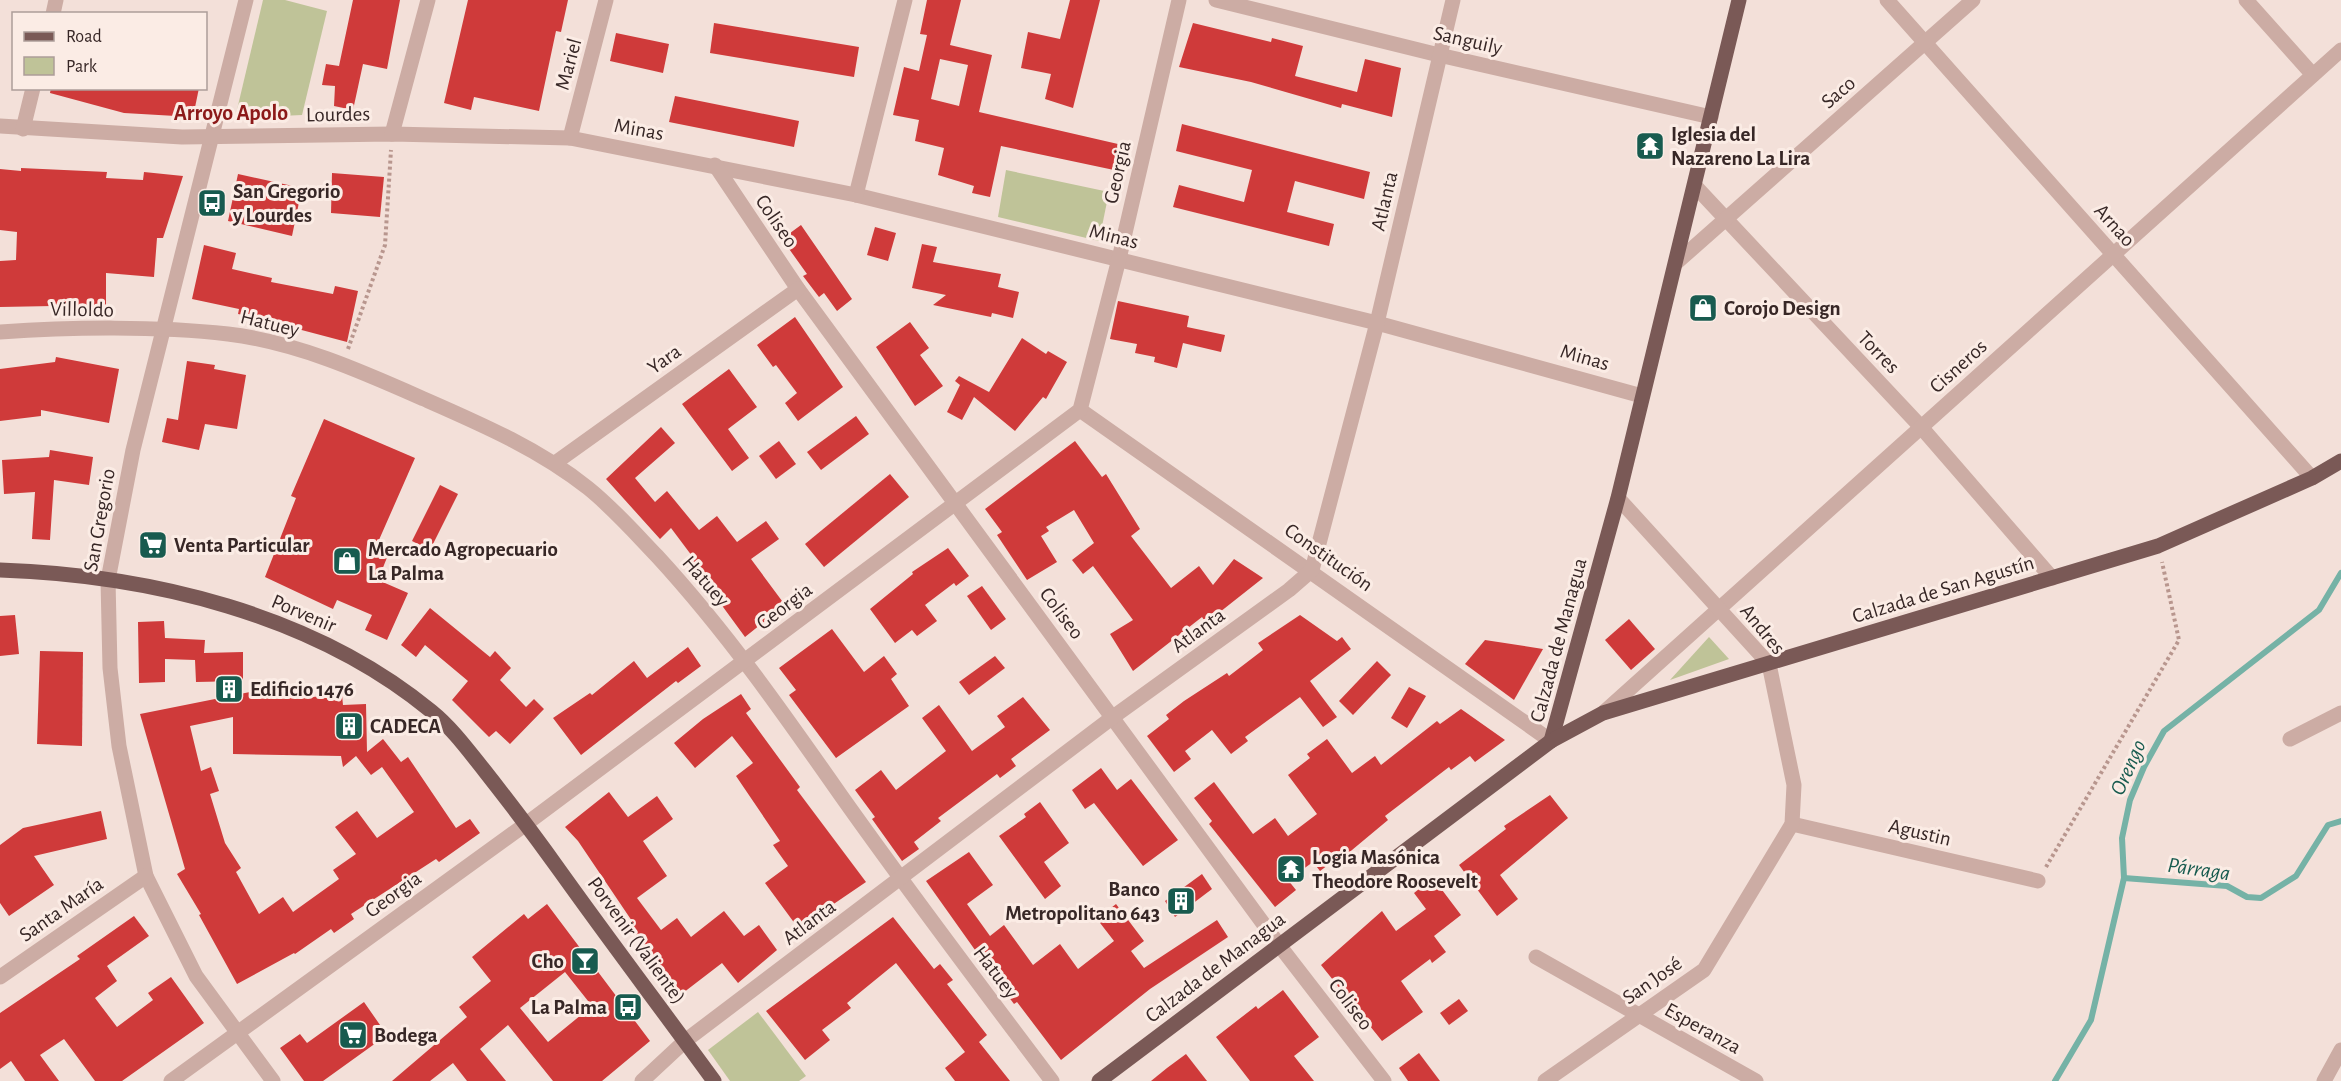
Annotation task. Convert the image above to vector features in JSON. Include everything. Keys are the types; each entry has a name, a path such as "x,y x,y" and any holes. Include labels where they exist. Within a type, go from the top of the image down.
{"main road":[{"name":"Calzada de Managua","path":"1099,1081 1551,741 1618,498 1739,0"},
{"name":"Calzada de San Agustín","path":"1551,741 1603,713 2158,546 2312,478 2341,461"},
{"name":"Porvenir","path":"0,570 108,580 177,593 240,609 334,648 403,690 432,712 457,736 526,824"},
{"name":"Porvenir (Valiente)","path":"526,824 714,1081"}],"street":[{"name":"San Gregorio","path":"246,0 133,450 108,580 110,668 119,746 146,876 196,976 273,1081"},
{"path":"392,134 428,0"},
{"name":"Mariel","path":"570,138 606,0"},
{"path":"856,195 905,0"},
{"name":"Georgia","path":"171,1081 526,824 1080,410 1119,259 1179,0"},
{"name":"Sanguily","path":"1216,0 1439,55 1711,117"},
{"name":"Atlanta","path":"642,1081 685,1041 1113,717 1289,590 1312,570 1377,323 1453,0"},
{"name":"Arnao","path":"1887,0 2312,478"},
{"name":"Saco","path":"1676,262 1973,0"},
{"path":"2246,0 2313,75"},
{"name":"Cisneros","path":"1603,713 2341,50"},
{"path":"23,129 33,90"},
{"name":"Lourdes","path":"0,126 211,137 392,134 570,138"},
{"name":"Minas","path":"570,138 715,165 856,195 1377,323 1560,371 1642,396"},
{"name":"Coliseo","path":"715,165 798,289 955,504 1279,945 1384,1081"},
{"name":"Torres","path":"1695,186 1724,220 1921,427 2052,578"},
{"name":"Yara","path":"555,464 798,289"},
{"name":"Villoldo","path":"0,332 48,329 163,331"},
{"name":"Hatuey","path":"163,331 230,334 343,364 470,419 555,464 616,513 687,589 746,661 901,879 1052,1081"},
{"name":"Constitución","path":"1080,410 1312,570 1551,741"},
{"name":"Andres","path":"1618,498 1769,664 1794,784 1792,825"},
{"path":"2290,739 2341,713"},
{"name":"Agustin","path":"1792,825 2038,881"},
{"name":"San José","path":"1545,1081 1704,970 1792,825"},
{"name":"Santa María","path":"0,977 146,876"},
{"name":"Esperanza","path":"1536,957 1756,1081"},
{"path":"2324,1081 2340,1051"}],"path":[{"path":"343,364 385,245 392,134"},
{"path":"2038,881 2179,640 2158,546"}],"green space":[{"path":"263,0 285,0 327,11 302,115 235,118"},
{"path":"1006,170 1109,192 1099,241 998,217"},
{"path":"1709,637 1729,659 1670,680"},
{"path":"758,1012 806,1076 799,1081 730,1081 708,1050"}],"building":[{"path":"353,0 400,0 387,69 363,64 353,110 334,106 335,86 322,85 326,64 339,66"},
{"path":"468,0 568,0 561,32 556,31 539,111 474,97 471,110 444,103"},
{"path":"927,0 961,0 950,45 992,55 979,112 1118,144 1114,170 1001,146 990,197 972,193 974,186 938,175 944,148 915,141 919,120 893,115 904,67 919,71 927,35 920,34","holes":["940,59 968,65 959,106 931,99"]},
{"path":"1070,0 1100,0 1073,108 1045,99 1051,74 1021,68 1028,32 1060,39"},
{"path":"714,23 859,47 854,77 710,53"},
{"path":"1193,23 1271,42 1272,38 1303,46 1295,76 1357,92 1365,59 1401,68 1392,117 1342,104 1341,108 1251,82 1179,67"},
{"path":"616,33 669,44 663,73 610,61"},
{"path":"51,90 199,90 193,117 124,113 50,93"},
{"path":"675,96 799,121 794,147 669,122"},
{"path":"1182,124 1370,172 1364,199 1295,181 1287,212 1334,224 1329,246 1173,207 1179,185 1244,202 1252,170 1176,151"},
{"path":"21,168 107,172 106,178 143,180 144,172 183,176 163,238 157,238 154,277 106,273 106,305 0,307 0,261 16,260 17,232 0,230 0,169 21,171"},
{"path":"332,173 384,177 380,217 331,213"},
{"path":"238,174 302,188 292,236 228,221"},
{"path":"801,225 852,299 837,311 824,293 819,297 803,276 807,274 782,239"},
{"path":"875,227 896,233 888,261 867,255"},
{"path":"922,244 937,247 933,262 1001,274 998,287 1019,292 1013,318 992,313 991,317 933,305 946,295 912,288"},
{"path":"204,245 236,253 232,269 272,278 271,282 333,294 335,286 358,291 347,342 294,328 295,324 238,314 239,309 192,299"},
{"path":"1118,301 1189,316 1187,327 1225,335 1221,352 1183,343 1177,368 1154,362 1155,357 1135,353 1137,344 1110,339"},
{"path":"795,317 843,387 798,421 785,403 797,393 757,345"},
{"path":"910,322 929,348 920,355 943,386 915,406 876,347"},
{"path":"1022,338 1046,354 1048,351 1067,362 1046,399 1043,397 1015,431 974,397 962,420 947,412 960,385 955,381 959,376 989,392"},
{"path":"56,357 119,369 109,423 41,410 41,416 0,421 0,369 55,362"},
{"path":"187,361 215,365 214,369 246,375 237,429 205,424 199,450 162,442 167,418 178,420"},
{"path":"729,369 757,407 728,429 749,458 732,471 682,404"},
{"path":"856,416 869,434 821,470 807,452"},
{"path":"324,419 415,458 375,549 388,555 378,580 408,593 387,640 365,630 372,615 337,600 333,609 265,577 296,498 291,496"},
{"path":"661,427 675,443 635,478 655,502 667,491 699,530 717,516 737,542 766,521 779,539 751,559 785,605 745,637 688,559 692,556 671,528 660,539 606,479"},
{"path":"779,441 796,464 776,479 759,456"},
{"path":"1075,441 1102,477 1106,474 1140,529 1131,536 1171,588 1199,566 1213,585 1234,559 1263,578 1206,623 1202,617 1133,671 1110,634 1133,620 1093,566 1083,574 1072,560 1094,543 1074,510 1046,527 1049,531 1041,536 1057,562 1027,580 997,535 1002,532 985,509"},
{"path":"50,450 93,457 89,485 54,480 50,540 32,539 35,492 4,494 2,460 49,457"},
{"path":"890,474 909,497 824,567 805,544"},
{"path":"440,485 458,494 430,550 412,541"},
{"path":"948,548 969,576 956,586 954,583 925,605 937,621 917,636 912,630 895,643 870,609 913,574 912,572"},
{"path":"982,586 1006,619 991,630 967,596"},
{"path":"430,608 490,657 495,651 511,668 500,680 526,707 534,699 544,709 510,744 496,731 489,737 452,700 468,681 425,645 416,657 401,645"},
{"path":"15,615 19,654 0,656 0,616"},
{"path":"1300,615 1337,641 1342,637 1351,649 1310,681 1337,717 1323,727 1300,697 1245,737 1248,741 1231,754 1212,730 1185,751 1191,759 1174,772 1147,736 1169,719 1166,715 1227,673 1229,676 1263,650 1258,643"},
{"path":"1629,619 1655,649 1631,670 1605,640"},
{"path":"164,621 165,638 205,640 204,653 243,652 243,681 196,682 195,660 165,659 165,682 139,683 138,622"},
{"path":"832,629 864,672 884,656 897,674 891,679 909,706 836,758 789,695 796,690 779,668"},
{"path":"1485,640 1543,649 1514,700 1465,664"},
{"path":"688,647 701,666 678,683 676,681 581,755 553,718 590,693 592,695 634,661 647,678"},
{"path":"40,651 83,652 82,746 37,744"},
{"path":"995,656 1005,668 969,695 959,682"},
{"path":"1377,661 1391,675 1353,715 1339,701"},
{"path":"1409,687 1426,696 1407,728 1391,718"},
{"path":"255,691 312,692 312,697 342,695 343,705 366,704 367,752 383,739 401,762 408,757 456,828 470,819 480,833 439,862 436,859 351,914 354,919 334,933 331,929 295,954 237,984 199,915 201,914 177,874 185,869 140,714","holes":["233,717 233,754 341,756 343,767 356,756 371,775 382,767 414,812 377,838 357,811 335,827 356,854 333,870 339,879 293,912 283,897 259,914 236,872 241,868 225,843 210,794 219,791 211,767 201,771 190,726"]},
{"path":"741,694 751,709 746,713 800,787 797,790 866,882 816,916 818,919 801,932 765,883 788,866 773,845 780,841 736,776 753,763 732,736 695,768 674,743 703,719"},
{"path":"1023,697 1050,730 1011,759 1016,766 1000,778 997,774 938,818 941,821 914,842 919,849 902,861 872,819 875,817 855,790 881,770 896,790 946,751 922,718 939,705 972,751 1005,727 997,716"},
{"path":"1461,709 1505,740 1475,762 1470,756 1451,770 1449,767 1385,816 1388,820 1346,855 1344,853 1320,871 1313,862 1288,880 1296,890 1275,907 1209,824 1212,821 1194,798 1214,782 1253,834 1275,818 1288,836 1317,814 1288,775 1310,758 1307,754 1327,739 1352,773 1375,756 1381,765 1437,721 1440,724"},
{"path":"1101,768 1117,790 1131,779 1178,840 1143,866 1094,803 1085,809 1072,790"},
{"path":"609,792 628,817 657,796 673,819 643,841 667,876 637,898 661,930 677,918 691,937 724,911 744,936 759,925 777,950 738,983 722,963 679,996 641,946 629,927 634,924 578,841 565,827"},
{"path":"1550,795 1568,818 1500,875 1518,899 1497,916 1459,865 1506,829 1504,826"},
{"path":"1040,802 1069,843 1044,862 1061,886 1045,899 999,836 1026,817 1024,814"},
{"path":"101,811 107,839 34,856 54,885 9,916 0,903 0,845 23,828"},
{"path":"969,852 993,885 967,904 990,936 1004,925 1033,965 1060,944 1078,969 1114,941 1097,919 1116,904 1144,941 1131,951 1144,968 1217,920 1228,937 1150,989 1061,1060 1017,1002 1014,1004 926,881"},
{"path":"1202,874 1212,889 1175,917 1165,901"},
{"path":"1433,878 1461,915 1434,936 1446,952 1432,963 1430,959 1401,981 1423,1012 1382,1041 1321,965 1382,911 1396,931 1426,909 1414,893"},
{"path":"547,904 650,1041 602,1081 553,1081 508,1025 480,1049 506,1081 467,1081 453,1063 430,1081 392,1081 467,1017 459,1007 491,981 472,957 524,914 528,919","holes":["565,972 592,1006 548,1042 520,1008"]},
{"path":"134,916 149,936 107,966 117,981 95,998 117,1027 153,1000 148,993 171,977 204,1023 122,1081 95,1081 64,1039 40,1055 59,1081 25,1081 11,1061 0,1069 0,1013 80,959 77,956"},
{"path":"893,917 934,969 940,964 953,980 947,984 987,1035 979,1042 1010,1081 955,1081 945,1068 965,1052 896,963 847,1003 851,1008 822,1030 830,1040 805,1060 766,1011"},
{"path":"1283,990 1319,1037 1294,1056 1314,1081 1250,1081 1216,1037 1256,1006 1258,1009"},
{"path":"1459,999 1468,1011 1449,1025 1440,1013"},
{"path":"364,1002 387,1035 323,1081 304,1081 280,1048 300,1034 307,1043"},
{"path":"1419,1053 1440,1081 1408,1081 1399,1068"},
{"path":"1186,1054 1207,1081 1151,1081 1167,1068"}],"waterway":[{"name":"Orengo","path":"2055,1081 2091,1020 2124,878 2122,838 2130,800 2144,767 2164,731 2319,610 2341,573"},
{"name":"Párraga","path":"2124,878 2227,886 2247,897 2261,898 2296,876 2328,825 2341,821"}],"place":[{"name":"Iglesia del Nazareno La Lira","path":"1650,146"},
{"name":"San Gregorio y Lourdes","path":"212,203"},
{"name":"Corojo Design","path":"1703,308"},
{"name":"Venta Particular","path":"153,545"},
{"name":"Mercado Agropecuario La Palma","path":"347,561"},
{"name":"Edificio 1476","path":"229,689"},
{"name":"CADECA","path":"349,726"},
{"name":"Logia Masónica Theodore Roosevelt","path":"1291,869"},
{"name":"Banco Metropolitano 643","path":"1181,901"},
{"name":"Cho","path":"585,961"},
{"name":"La Palma","path":"628,1007"},
{"name":"Bodega","path":"353,1035"}],"district":[{"name":"Arroyo Apolo","path":"231,112"}]}
